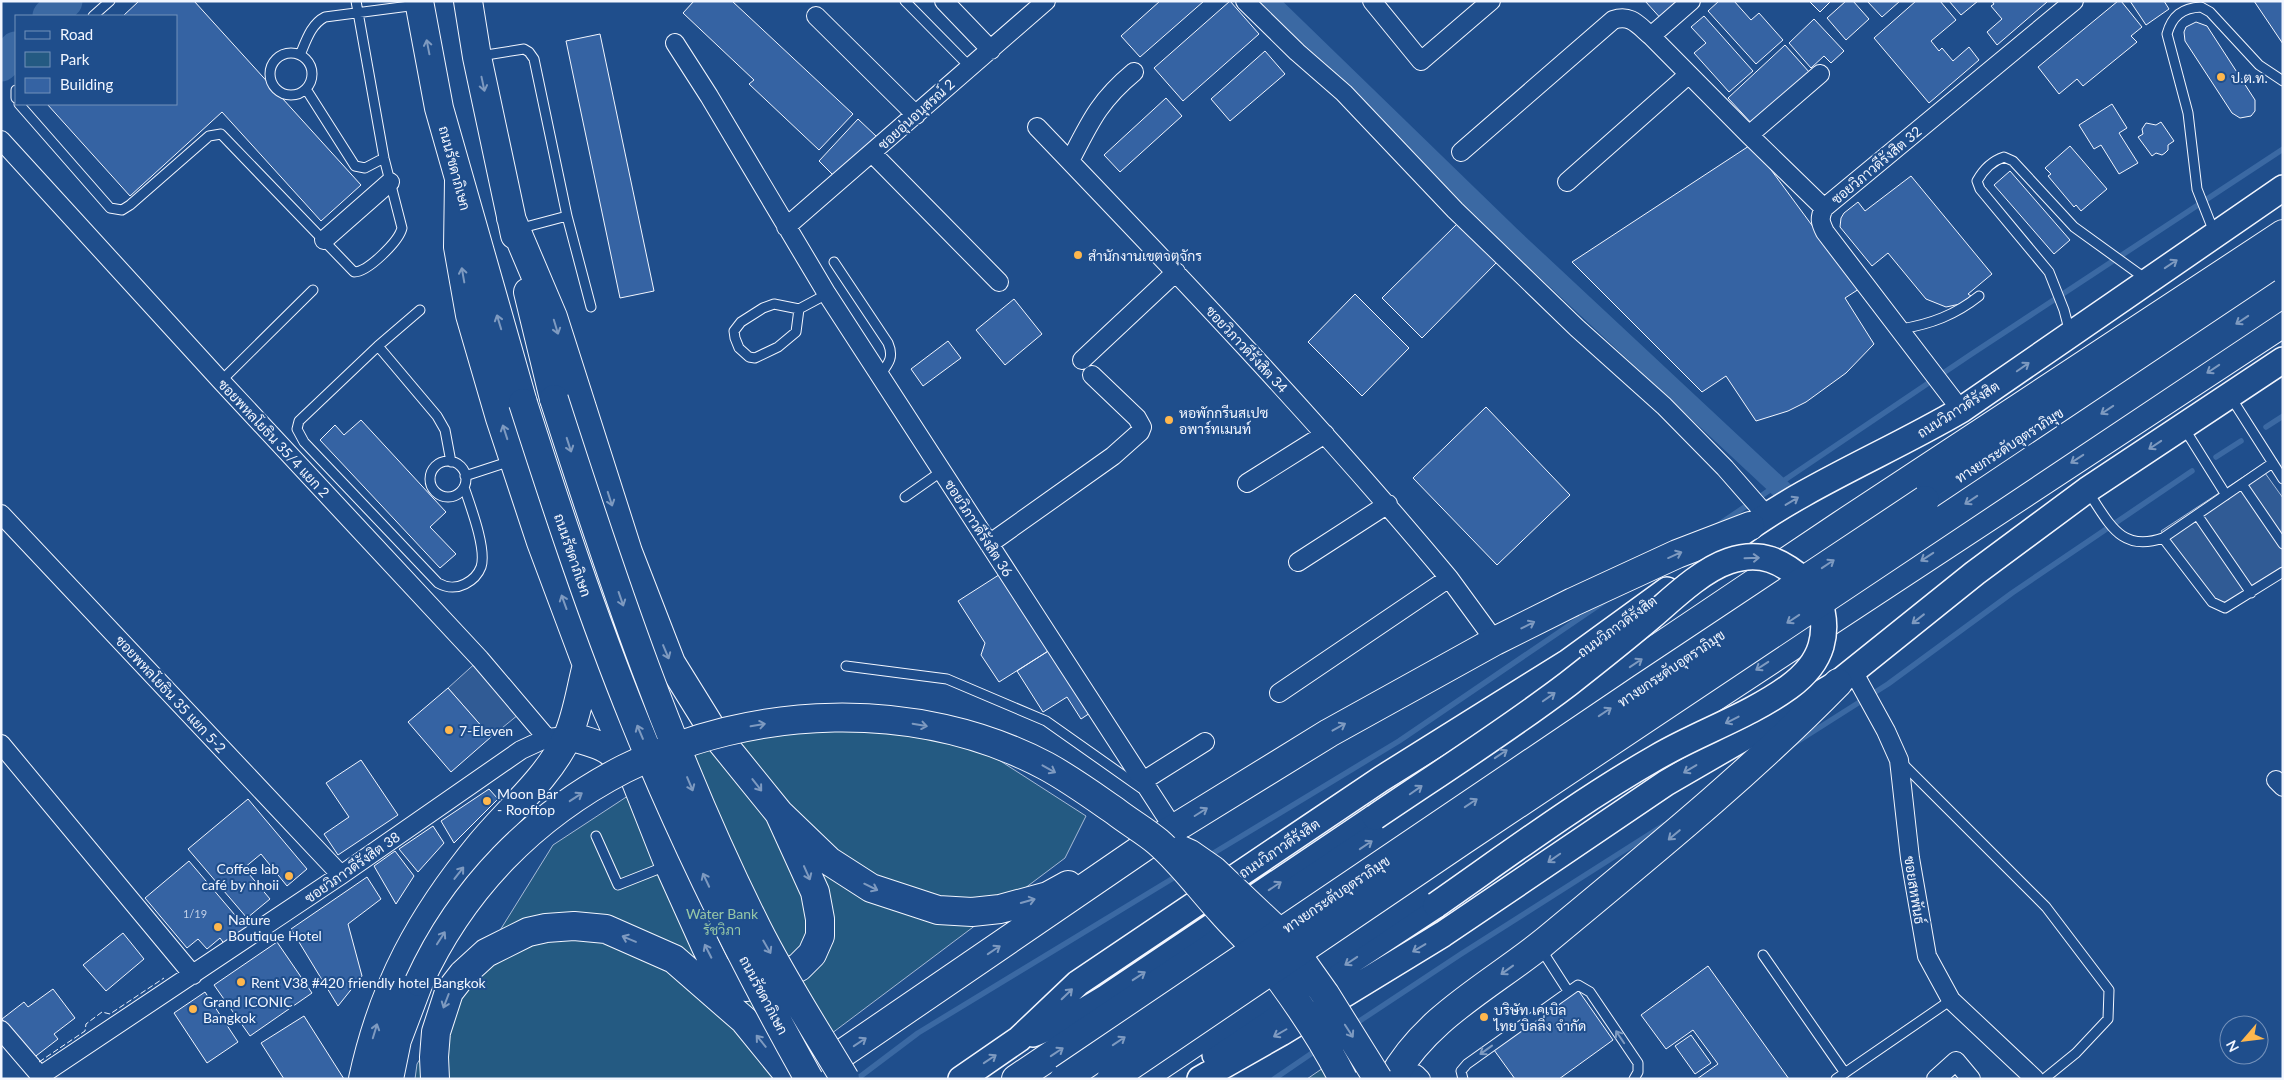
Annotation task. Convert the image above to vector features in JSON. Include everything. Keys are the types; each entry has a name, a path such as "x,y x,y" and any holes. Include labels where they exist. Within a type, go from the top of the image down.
{"main road":[{"name":"ถนนรัชดาภิเษก","path":"468,1 477,57 513,224 554,399 623,605 687,775 716,843 758,930 820,1076"},
{"name":"ถนนรัชดาภิเษก","path":"419,3 439,108 523,403 572,554 659,778 734,939 820,1076"},
{"path":"459,180 458,247 470,314 541,542 587,664 669,865 716,967 734,984 747,987 772,982 799,967 812,954 820,936 820,919 815,892 779,813"},
{"name":"ถนนวิภาวดีรังสิต","path":"961,1079 1019,1040 1078,983 1381,779 1568,662 1759,521 1804,494 1918,436 1961,410 2070,333 2283,188"},
{"path":"513,224 553,317 628,552 671,663 715,734 779,813 829,861 870,888 938,910 972,912 1000,909 1048,896 1158,839"},
{"path":"2141,358 2283,236"},
{"path":"1016,1079 1841,525 2283,236"},
{"name":"ทางยกระดับอุตราภิมุข","path":"1064,1079 1642,688 2283,263"},
{"name":"ทางยกระดับอุตราภิมุข","path":"1112,1079 1552,780 2283,293"},
{"path":"1140,1079 1441,877 2283,323"},
{"path":"1411,1078 1452,1011 1539,946 1721,795 1796,726 1851,681 1975,573 2087,490 2229,394 2283,360"},
{"path":"820,1076 1158,839 1328,733 1495,641 1573,602 1677,554 1759,521"},
{"path":"1019,1040 1072,1018 1107,997 1375,817 1566,685 1676,595 1702,576 1728,561 1748,557 1768,557 1785,564 1809,585 1823,610 1824,634 1818,656 1806,672 1790,686 1762,704 1660,755 1617,781 1246,1031 1186,1079"},
{"path":"364,1079 374,1033 390,989 410,947 440,898 482,844 550,767 557,737 587,664"},
{"path":"1200,1079 1281,1033 1443,934 1666,783 1851,681"},
{"path":"389,1079 398,1040 419,982 434,948 460,908 491,870 530,832 589,788 645,759 689,741 732,729 770,722 818,718 864,718 954,731 1005,748 1044,765 1077,784 1158,839 1190,854 1213,870 1286,939 1325,994 1378,1079"},
{"path":"557,737 600,744 613,751 634,776"},
{"path":"1158,839 1264,958 1304,1014 1343,1079"},
{"path":"435,1079 436,1032 449,992 463,974 486,953 528,932 546,928 574,926 606,929 674,959 744,1020 792,1079"}],"street":[{"path":"944,1 991,50"},
{"name":"ซอยอุ่นอนุสรณ์ 2","path":"786,226 1046,1"},
{"path":"1245,1 1296,52 1344,93 1449,204 1548,300 1664,406 1725,468 1759,521"},
{"path":"1372,1 1422,61 1491,1"},
{"path":"1651,36 1691,1"},
{"name":"ซอยวิภาวดีรังสิต 32","path":"1961,410 1825,232 1820,223 1820,216 1824,208 2074,1"},
{"path":"816,16 916,115"},
{"path":"1461,152 1614,20 1631,18 1824,208"},
{"name":"ซอยวิภาวดีรังสิต 36","path":"675,44 709,96 827,294 1155,799 1158,839"},
{"path":"1070,161 1102,102 1114,88 1134,72"},
{"path":"1749,136 1820,74"},
{"path":"1568,182 1688,75"},
{"name":"ซอยวิภาวดีรังสิต 34","path":"1037,127 1176,272 1388,504 1449,578 1495,641"},
{"name":"ซอยพหลโยธิน 35/4 แยก 2","path":"1,140 221,381 480,659 557,737"},
{"path":"872,153 999,282"},
{"path":"324,240 390,182"},
{"path":"989,544 1113,456 1140,432 1142,427 1137,418 1087,367 1176,272"},
{"path":"1248,483 1325,434"},
{"path":"1298,562 1388,504"},
{"name":"ซอยพหลโยธิน 35 แยก 5-2","path":"1,514 341,874"},
{"path":"1279,693 1449,578"},
{"name":"ซอยสหพันธ์","path":"1851,681 1872,705 1899,760 1910,858 1927,956 1951,1000 2035,1079"},
{"name":"ซอยวิภาวดีรังสิต 38","path":"1,1030 42,1077 521,750 557,737"},
{"path":"1143,782 1205,742"},
{"path":"1,744 193,975"},
{"path":"1936,1079 1956,1062 1971,1079"}],"lane":[{"path":"95,15 110,1"},
{"path":"20,105 110,208 122,210 209,136 221,134 354,272 362,271 392,244 402,228 384,158 356,1"},
{"path":"905,1 969,66"},
{"path":"300,55 312,29 320,20 331,15 357,13 419,3"},
{"path":"2215,235 2197,189 2188,113 2167,34 2170,24 2184,10 2201,7 2210,12 2259,65 2283,80"},
{"path":"477,57 524,49 530,52 534,58 567,216 591,306"},
{"path":"285,53 300,55 306,59 312,77 306,89 297,94 287,94 274,87 270,77 271,67 276,58 285,53"},
{"path":"306,89 355,166 365,168 384,158"},
{"path":"2070,333 2049,272 1980,189 1977,181 1982,172 1998,159 2004,157 2013,161 2074,227 2148,280"},
{"path":"513,224 567,216"},
{"path":"834,262 888,343 892,352 891,359 880,375"},
{"path":"221,381 313,290"},
{"path":"798,309 796,332 778,347 755,358 749,357 739,348 734,331 741,322 763,308 774,304 784,304 798,309 827,294"},
{"path":"1901,330 1925,325 1947,317 1979,296"},
{"path":"420,310 378,346 299,420 296,429 298,435 438,583 449,587 460,586 473,578 481,567 479,536 464,487 465,476 460,466 451,462 444,462 435,467 431,477 432,487 440,495 447,497 457,494 464,487"},
{"path":"378,346 442,423 451,462"},
{"path":"2229,394 2271,464 2283,480"},
{"path":"2182,426 2226,495"},
{"path":"465,476 514,460"},
{"path":"2087,490 2122,538 2135,542 2150,543 2163,538 2198,516 2271,464"},
{"path":"905,497 942,471"},
{"path":"2242,484 2283,544"},
{"path":"2198,516 2251,593"},
{"path":"2163,538 2212,602 2225,608 2283,572"},
{"path":"846,666 947,679 1046,721 1122,773 1155,799"},
{"path":"1899,760 2046,907 2109,990 2108,1020 2076,1053 2044,1079"},
{"path":"596,836 618,885 669,865"},
{"path":"1539,946 1568,991"},
{"path":"1763,955 1840,1076 1951,1000"},
{"path":"1464,1079 1462,1071 1466,1064 1568,991 1578,986 1590,992 1638,1063 1638,1072 1634,1079"}],"green space":[{"name":"Water Bank รัชวิภา","path":"888,725 974,744 1086,816 1065,858 771,1079 415,1079 417,1064 553,845 698,750 756,734"},
{"path":"1323,1068 1330,1079 1307,1079"}],"shaded area":[{"path":"2260,466 2283,498 2283,569 2219,611 2161,531"},
{"path":"480,659 524,710 491,737 448,688"}],"building":[{"path":"139,1 194,1 361,185 321,221 222,112 130,196 48,105 178,105 178,15 124,15"},
{"path":"694,1 732,1 853,114 819,150 749,84 754,80 683,13"},
{"path":"1160,1 1204,1 1140,57 1121,36"},
{"path":"1230,1 1259,34 1183,101 1154,68"},
{"path":"1645,1 1686,1 1664,22"},
{"path":"1719,1 1734,1 1751,20 1759,13 1783,40 1756,64 1708,11"},
{"path":"1809,1 1831,1 1820,12"},
{"path":"1846,1 1853,1 1869,19 1846,40 1827,18"},
{"path":"1867,1 1900,1 1882,17"},
{"path":"1916,1 1940,1 1956,20 1931,41 1939,51 1942,48 1953,61 1969,47 1979,60 1929,103 1874,38"},
{"path":"1949,1 1978,1 1961,15"},
{"path":"1992,1 2047,2 1997,45 1987,32 2002,19 1991,6 1994,4"},
{"path":"2118,1 2121,1 2142,27 2131,36 2137,42 2083,86 2077,79 2059,94 2038,67"},
{"path":"2130,1 2164,1 2169,9 2146,25"},
{"path":"2254,1 2283,1 2283,44"},
{"path":"1704,16 1753,71 1729,92 1694,53 1706,43 1691,27"},
{"path":"1814,19 1844,51 1831,63 1824,56 1811,68 1789,43"},
{"path":"2196,22 2207,26 2255,100 2255,111 2251,116 2240,118 2232,113 2185,41 2184,32 2186,27"},
{"path":"600,34 654,291 620,298 566,41"},
{"path":"1785,45 1810,73 1754,126 1728,98"},
{"path":"1265,51 1285,74 1230,121 1211,99"},
{"path":"1166,98 1182,116 1120,172 1104,155"},
{"path":"2112,104 2127,128 2119,133 2138,163 2119,174 2101,145 2094,149 2079,125"},
{"path":"858,119 877,137 837,179 819,161"},
{"path":"2161,122 2174,141 2168,145 2168,150 2165,153 2162,155 2156,153 2152,156 2138,137 2143,134 2142,129 2146,123 2156,125"},
{"path":"1752,144 1859,289 1845,298 1874,344 1846,373 1806,402 1788,411 1756,421 1726,376 1702,392 1572,262"},
{"path":"2070,146 2107,189 2081,211 2076,205 2074,207 2048,176 2051,174 2045,168"},
{"path":"2010,171 2070,240 2054,254 1994,185"},
{"path":"1911,176 1992,274 1968,294 1971,296 1960,304 1946,307 1926,299 1888,253 1872,266 1840,227 1841,218 1844,213 1858,202 1865,211"},
{"path":"1460,221 1499,260 1422,338 1382,298"},
{"path":"1355,294 1409,348 1362,396 1308,342"},
{"path":"1014,299 1042,334 1005,365 976,330"},
{"path":"948,341 961,358 923,386 911,369"},
{"path":"1486,407 1570,495 1497,565 1413,478"},
{"path":"361,420 446,512 430,527 456,554 440,568 320,440 335,425 344,435"},
{"path":"1005,571 1053,648 999,682 981,655 985,643 958,601"},
{"path":"1053,648 1093,711 1081,719 1067,697 1043,712 1017,671"},
{"name":"7-Eleven","path":"448,688 491,737 451,772 408,722"},
{"path":"361,760 398,815 338,855 324,834 349,817 326,783"},
{"path":"489,789 498,799 454,843 441,821"},
{"path":"248,799 307,869 287,886 261,854 244,868 270,899 247,918 188,849"},
{"path":"433,826 444,843 418,872 399,849"},
{"path":"395,851 414,876 396,904 374,866"},
{"path":"189,861 246,928 225,945 220,938 207,949 198,939 187,948 145,898"},
{"path":"367,877 381,899 348,924 362,976 338,1006 291,929"},
{"path":"123,933 144,959 106,991 83,965"},
{"path":"277,942 312,993 250,1036 214,985"},
{"path":"1708,966 1789,1079 1697,1079 1718,1064 1693,1030 1666,1049 1641,1015"},
{"path":"53,989 75,1018 54,1034 58,1039 32,1059 2,1019 24,1002 28,1007"},
{"path":"1578,990 1613,1040 1559,1079 1515,1079 1494,1050"},
{"path":"205,992 238,1042 207,1063 174,1013"},
{"path":"304,1016 344,1079 284,1079 261,1043"},
{"path":"1691,1035 1711,1063 1695,1074 1675,1046"}],"waterway":[{"path":"51,15 65,1"},
{"path":"1268,1 1510,236 1796,503"},
{"path":"1,64 15,50"},
{"path":"1718,525 1970,355 2283,149"},
{"path":"2266,427 2283,416"},
{"path":"2216,457 2241,441"},
{"path":"1795,743 1888,684 2012,593 2192,471"},
{"path":"1207,857 1399,741 1605,601"},
{"path":"1352,1026 1664,825"},
{"path":"857,1079 918,1033 1180,874"},
{"path":"1274,1079 1318,1049"}],"fence":[{"path":"39,1062 85,1031 86,1024 102,1012 110,1014 164,978"}],"place":[{"name":"ป.ต.ท.","path":"2221,77"},
{"name":"สำนักงานเขตจตุจักร","path":"1078,255"},
{"name":"หอพักกรีนสเปซ อพาร์ทเมนท์","path":"1169,420"},
{"name":"7-Eleven","path":"449,730"},
{"name":"Moon Bar - Rooftop","path":"487,801"},
{"name":"Coffee lab café by nhoii","path":"289,876"},
{"name":"Nature Boutique Hotel","path":"218,927"},
{"name":"Rent V38 #420 friendly hotel Bangkok","path":"241,982"},
{"name":"Grand ICONIC Bangkok","path":"193,1009"},
{"name":"บริษัท เคเบิล ไทย บิลลิ่ง จำกัด","path":"1484,1017"}]}
